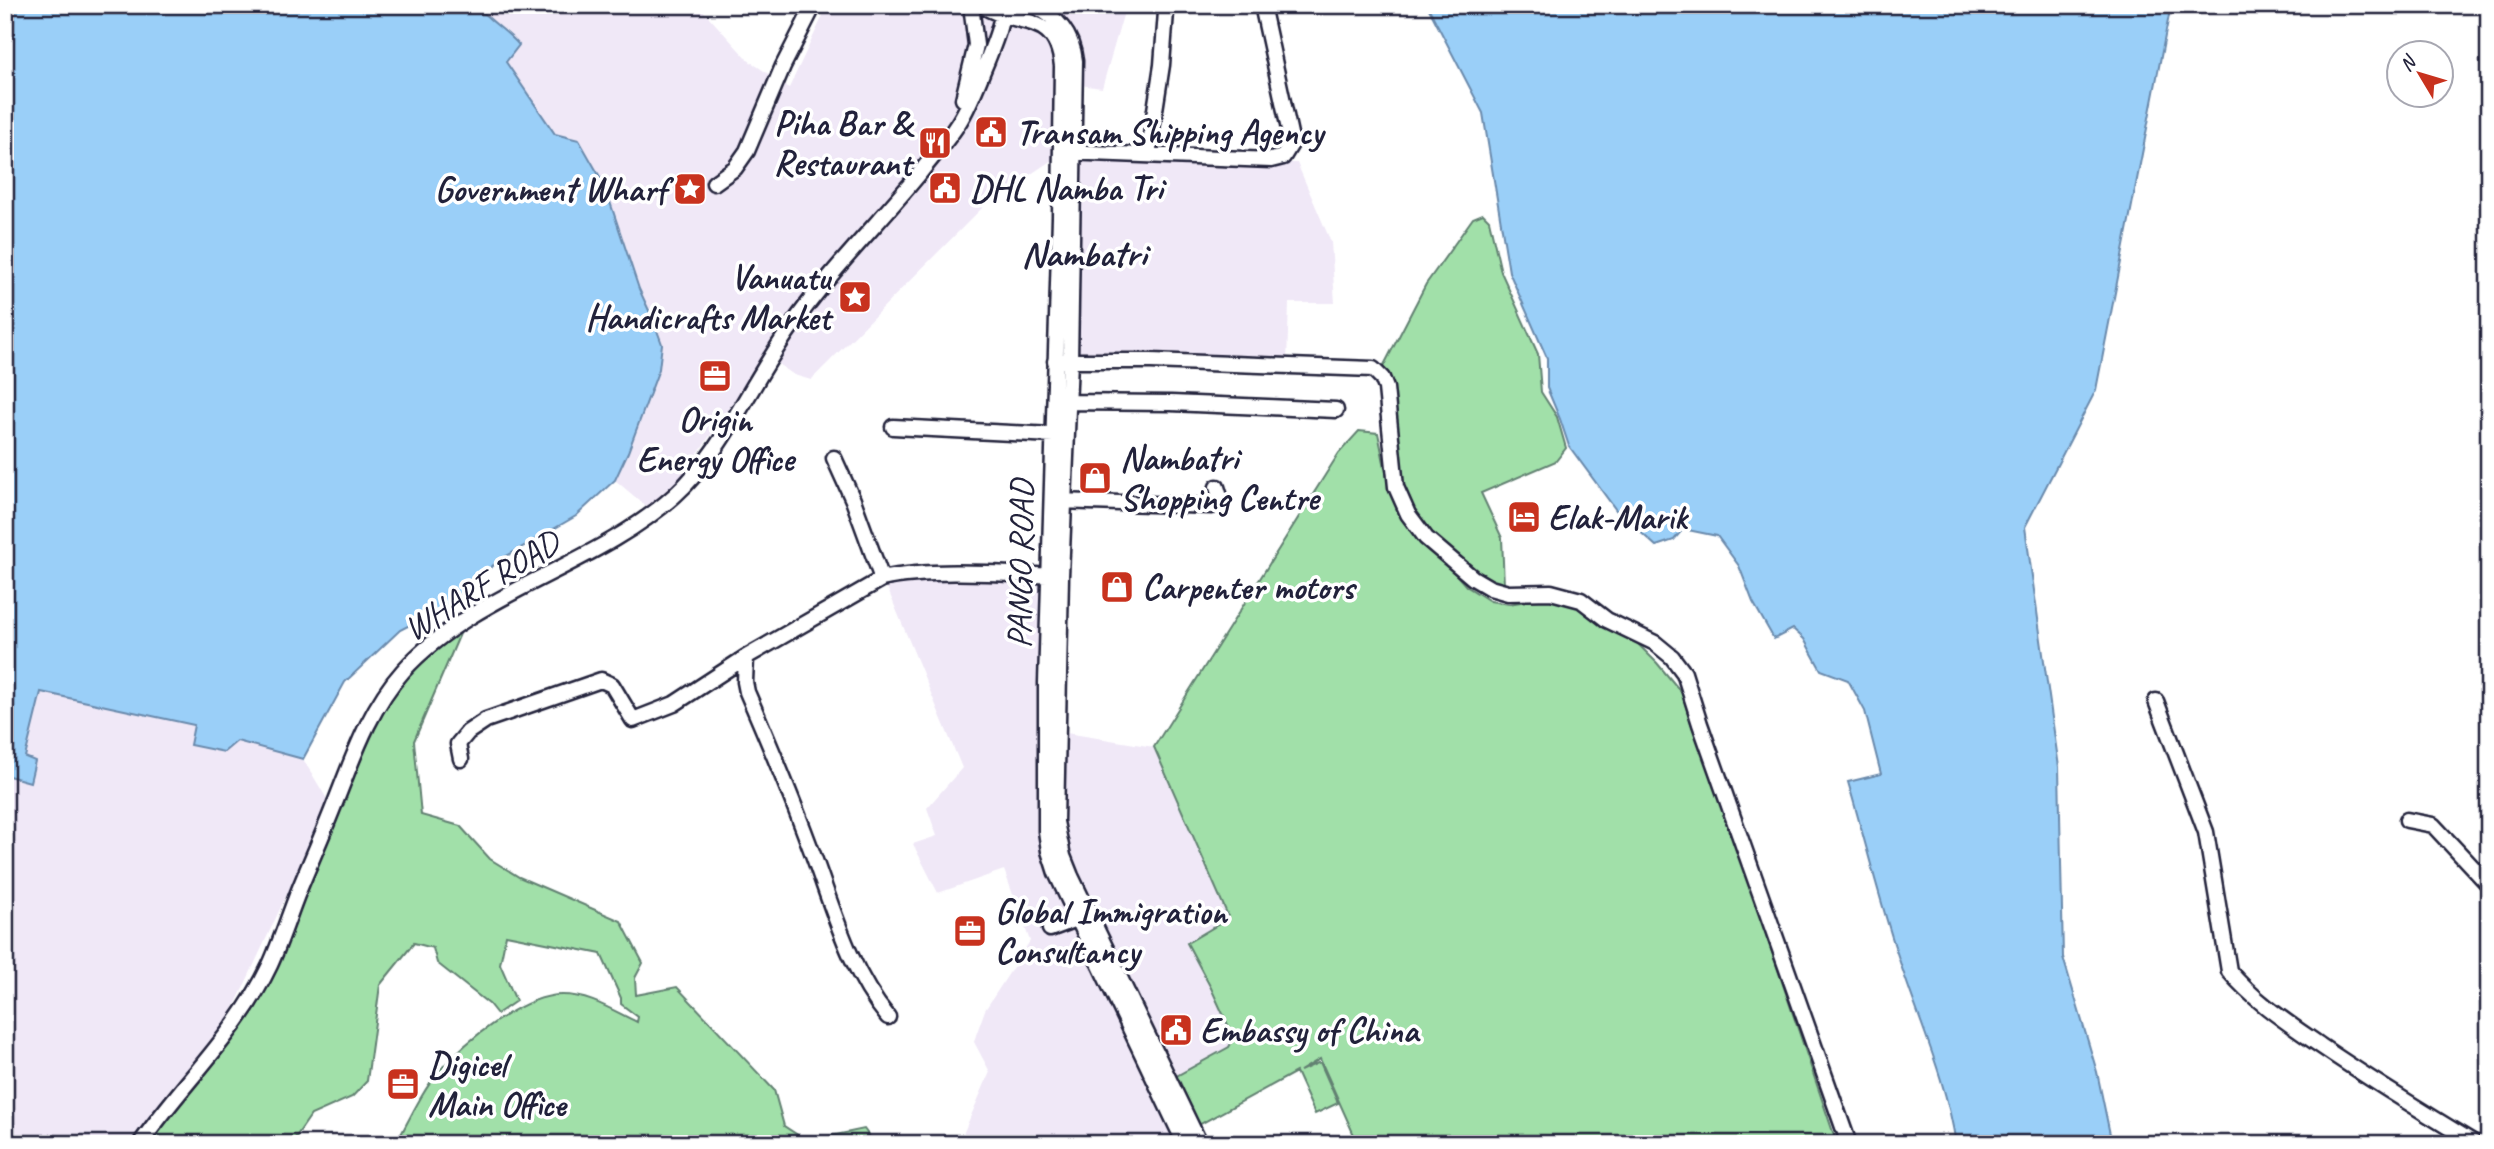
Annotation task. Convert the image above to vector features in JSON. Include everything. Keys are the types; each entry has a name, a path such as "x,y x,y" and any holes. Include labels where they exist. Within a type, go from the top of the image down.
{"street":[{"path":"714,183 735,168 747,151 783,66 814,5"},
{"name":"PANGO ROAD","path":"1034,5 1055,10 1070,36 1075,61 1060,217 1055,361 1061,402 1066,501 1055,576"},
{"path":"1148,155 1162,65 1166,12 1164,5"},
{"path":"1066,152 1278,159 1287,152 1291,144 1290,134 1262,5"},
{"path":"976,8 1003,10 1045,29 1055,10"},
{"name":"WHARF ROAD","path":"944,142 964,98 972,65 976,45 976,8"},
{"name":"WHARF ROAD","path":"140,1144 240,1017 270,966 367,724 382,697 402,671 450,631 505,597 624,534 674,496 709,456 791,326 830,275 887,213 957,125 972,98 1003,10"},
{"name":"PANGO ROAD","path":"1045,29 1053,37 1062,59 1070,361 1053,435 1051,501 1055,576 1046,835 1056,873 1083,917 1200,1144"},
{"path":"1055,361 1151,361 1373,369 1382,377 1386,388 1396,487 1408,514 1426,538 1490,588 1508,593 1551,592 1581,600 1607,620 1655,643 1672,657 1684,673 1849,1144"},
{"path":"1061,402 1171,403 1336,410"},
{"path":"893,427 1053,435"},
{"path":"834,458 853,500 882,579"},
{"path":"1051,501 1212,506 1220,500 1217,487"},
{"path":"461,759 458,744 468,732 486,720 601,680 612,685 630,718 636,720 674,704 746,657 882,579 900,575 1055,576"},
{"path":"746,657 747,692 801,824 849,953 867,989 888,1017"},
{"path":"2155,701 2206,832 2229,971 2243,988 2277,1016 2391,1093 2476,1144"},
{"path":"2407,820 2433,825 2489,885"},
{"path":"1050,929 1083,917"},
{"name":"PANGO ROAD","path":"1083,917 1185,1144"}],"shaded area":[{"path":"476,5 698,5 748,60 789,88 828,5 1126,5 1102,88 1057,82 1052,160 985,205 811,380 794,375 775,362 813,287 785,321 677,483 647,507 615,480 659,370 662,344 639,289 604,184 579,141 555,135 506,62 508,32 491,22"},
{"path":"1052,160 1297,163 1331,242 1335,303 1289,303 1287,362 1050,355"},
{"path":"931,580 1045,584 1041,729 1154,747 1230,919 1188,944 1234,1038 1187,1144 974,1144 963,1134 990,1072 974,1042 976,1035 985,1010 1030,941 1004,870 938,893 913,844 937,836 927,808 962,768 886,585"},
{"path":"41,692 194,725 190,744 236,741 303,759 327,799 294,879 231,1014 131,1144 5,1144 5,775 29,782 25,757"}],"green space":[{"path":"1483,214 1489,220 1501,272 1538,354 1541,392 1557,417 1566,448 1556,461 1481,493 1502,538 1504,585 1494,588 1430,534 1412,511 1401,485 1382,369 1426,284 1473,218"},
{"path":"1359,431 1378,433 1389,487 1466,586 1490,601 1509,604 1545,598 1578,607 1605,628 1634,640 1682,693 1837,1144 1358,1144 1320,1059 1300,1071 1320,1062 1338,1103 1315,1114 1296,1072 1197,1126 1173,1078 1229,1047 1234,1038 1187,943 1229,918 1154,747 1339,453"},
{"path":"465,622 414,741 421,815 460,826 490,859 519,877 621,921 643,963 635,978 636,995 677,987 774,1090 784,1126 807,1141 864,1129 875,1144 396,1144 422,1096 440,1070 464,1046 513,1011 546,997 562,995 601,1004 637,1022 638,1017 621,1004 621,998 601,954 506,935 500,964 516,1001 497,1014 489,1004 437,963 433,948 414,943 380,985 367,1081 352,1097 311,1115 291,1144 139,1144 247,1002 391,683"}],"water":[{"path":"5,5 476,5 519,45 506,62 555,134 579,140 604,184 639,289 662,344 659,369 615,480 576,516 498,561 445,607 400,630 345,682 303,759 237,741 224,752 190,745 194,725 41,692 25,757 35,761 30,782 5,775"},
{"path":"1427,5 2171,5 2096,390 2025,527 2059,767 2063,957 2097,1072 2112,1144 1956,1144 1939,1072 1891,935 1848,782 1881,774 1865,711 1848,680 1821,670 1804,639 1793,629 1774,639 1753,602 1739,566 1717,536 1683,529 1674,540 1656,546 1616,510 1569,446 1547,388 1547,358 1509,272 1483,113"}],"place":[{"name":"Transam Shipping Agency","path":"991,132"},
{"name":"Piha Bar & Restaurant","path":"935,143"},
{"name":"DHL Namba Tri","path":"945,188"},
{"name":"Government Wharf","path":"690,189"},
{"name":"Vanuatu Handicrafts Market","path":"855,297"},
{"name":"Origin Energy Office","path":"715,376"},
{"name":"Nambatri Shopping Centre","path":"1095,478"},
{"name":"Elak-Marik","path":"1524,517"},
{"name":"Carpenter motors","path":"1117,587"},
{"name":"Global Immigration Consultancy","path":"970,931"},
{"name":"Embassy of China","path":"1176,1030"},
{"name":"Digicel Main Office","path":"403,1084"}],"district":[{"name":"Nambatri","path":"1084,253"}]}
